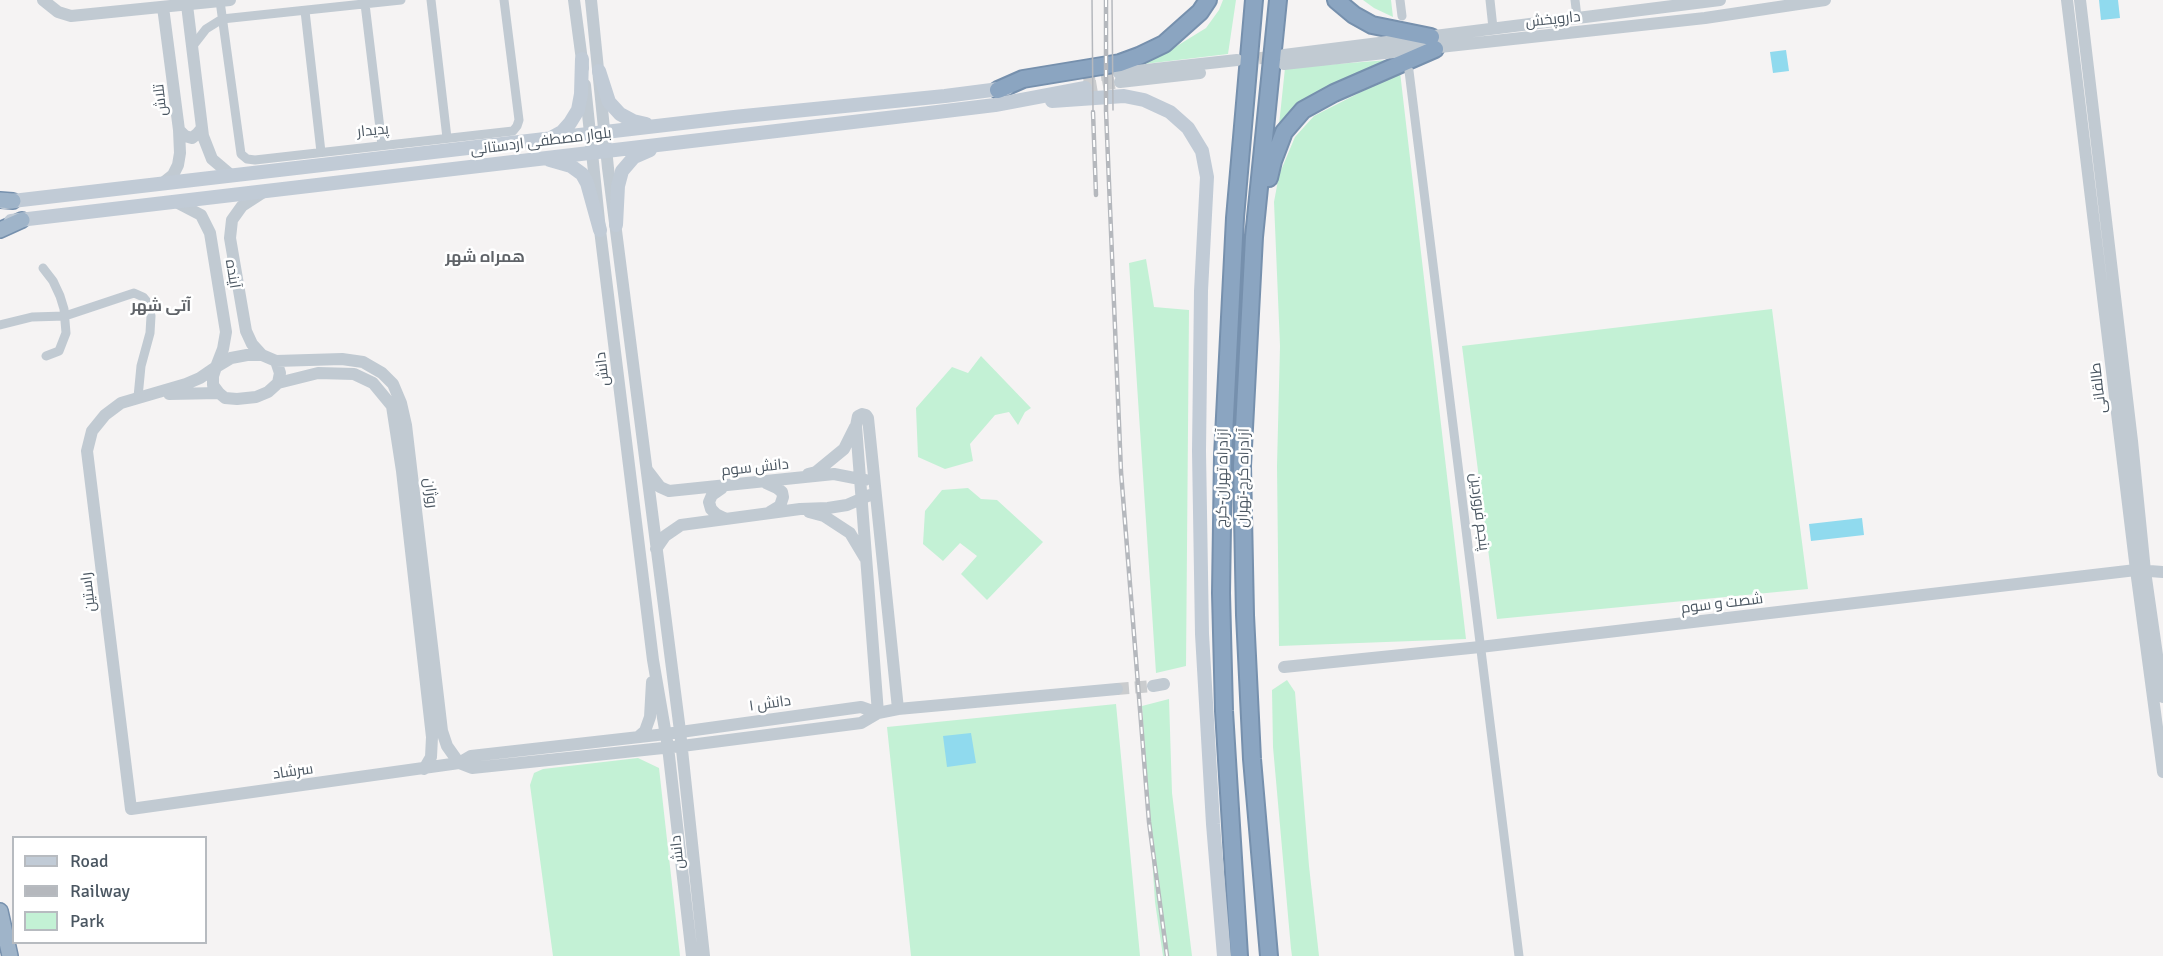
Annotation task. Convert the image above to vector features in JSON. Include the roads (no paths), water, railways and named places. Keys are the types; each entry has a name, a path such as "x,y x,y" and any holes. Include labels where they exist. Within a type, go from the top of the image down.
{"highway":[{"path":"998,90 1023,79 1120,63 1139,57 1164,44 1200,12 1208,0"},
{"name":"آزادراه تهران-کرج","path":"1239,956 1224,711 1221,593 1223,456 1235,218 1254,0"},
{"name":"آزادراه کرج-تهران","path":"1269,956 1252,759 1245,615 1242,466 1254,237 1278,0"},
{"path":"1336,0 1354,15 1372,25 1433,43"},
{"path":"1254,237 1276,153 1284,132 1293,119 1317,101 1433,43"},
{"path":"0,230 22,220"},
{"path":"0,911 10,956"}],"main road":[{"path":"548,140 562,132 578,110 582,59"},
{"path":"598,71 609,102 620,114 633,121 663,126"},
{"name":"بلوار مصطفی اردستانی","path":"0,223 995,105 1032,98 1084,83 998,90 598,133 4,201"},
{"path":"1032,98 1055,102 1125,96 1144,100 1170,112 1188,128 1202,151 1208,177 1200,325 1199,450 1203,634 1214,835 1224,956"},
{"path":"516,144 522,146 525,151 524,157 519,161"},
{"path":"616,225 618,186 622,171 634,157 668,145"},
{"path":"545,158 571,166 582,174 587,183 600,230"}],"street":[{"path":"42,0 58,12 71,16 225,1 222,19"},
{"path":"192,47 206,30 222,19 401,0"},
{"path":"431,0 447,138"},
{"name":"پدیدار","path":"222,19 241,154 247,159 255,160 513,131 518,126 519,120 504,0"},
{"name":"دانش","path":"574,0 582,59 616,225 682,746 704,956"},
{"name":"دانش","path":"591,0 598,71 598,133"},
{"path":"1400,0 1402,16"},
{"path":"1490,0 1493,28"},
{"path":"1575,0 1577,17"},
{"name":"داروپخش","path":"1284,60 1433,43 1705,18 1824,0"},
{"name":"طالقانی","path":"2067,0 2141,571 2163,772"},
{"name":"طالقانی","path":"2080,0 2132,441 2141,571 2148,590 2163,698"},
{"path":"1705,18 1713,10 1714,1"},
{"name":"داروپخش","path":"1433,43 1493,28 1658,4 1714,1"},
{"path":"182,4 192,47 202,128 207,147 212,159 232,176"},
{"path":"365,4 382,145"},
{"name":"تلاش","path":"163,7 180,130 178,165 173,175 163,183"},
{"path":"304,11 321,152"},
{"path":"172,64 176,58 182,56 193,63"},
{"path":"1120,77 1237,64"},
{"name":"پنجم فروردین","path":"1409,71 1519,956"},
{"path":"180,130 185,136 192,138 202,128"},
{"name":"دانش","path":"600,151 600,230 653,660 668,747 692,956"},
{"path":"262,193 242,206 232,220 230,238 246,331 252,344 262,355"},
{"name":"آینده","path":"176,202 201,215 210,233 226,332 216,367"},
{"path":"43,268 53,281 60,296 66,333 59,351 46,356"},
{"path":"0,325 32,317 65,316 134,293 143,297 148,303 151,316 150,333 141,366 138,397"},
{"path":"138,397 186,384 231,358 248,355 262,355 276,361 280,373 278,383 268,392 256,397 225,398 213,385 216,367"},
{"name":"روژان","path":"276,361 342,359 363,362 382,373 393,384 401,403 406,425 407,470 437,734"},
{"name":"روژان","path":"278,383 318,373 354,374 373,383 392,406 407,470"},
{"path":"138,397 219,393"},
{"name":"راستین","path":"131,809 87,451 92,431 105,415 121,404 138,397"},
{"path":"878,713 856,426 858,416 862,414 868,418 898,709"},
{"path":"796,478 816,472 844,449 856,426"},
{"name":"دانش سوم","path":"647,470 660,487 669,491 834,474 860,480 876,487"},
{"path":"764,482 777,488 782,492 783,497 780,506 766,514"},
{"path":"723,487 712,495 709,502 711,509 726,519"},
{"path":"656,549 664,536 681,525 837,506 862,498 876,487"},
{"path":"800,509 824,516 850,533 867,564"},
{"name":"شصت و سوم","path":"1284,667 1480,647 2141,571 2163,572"},
{"path":"638,737 645,731 650,717 653,660"},
{"name":"دانش ۱","path":"668,747 861,723 878,713 898,709 1117,689"},
{"name":"دانش ۱","path":"666,734 861,707 878,713"},
{"path":"437,734 459,763"},
{"path":"423,769 431,757 437,734"},
{"name":"سرشاد","path":"131,809 423,769 459,763 471,756 666,734"},
{"name":"سرشاد","path":"459,763 472,768 668,747"}],"water":[{"path":"2099,0 2118,0 2120,18 2101,20"},
{"path":"1786,50 1789,71 1773,73 1770,52"},
{"path":"1862,518 1864,535 1811,541 1809,524"},
{"path":"971,733 976,763 947,767 943,736"}],"tunnel":[{"path":"1241,60 1280,56"},
{"path":"1083,77 1119,73"},
{"path":"1085,88 1120,82"},
{"path":"1117,689 1153,686"}],"tram line":[{"path":"1092,0 1093,112"},
{"path":"1112,0 1113,110"}],"railway":[{"path":"1106,0 1106,111 1121,472 1149,822 1167,956"},
{"path":"1093,112 1096,195"}],"district":[{"name":"همراه شهر","path":"485,258"},
{"name":"آتی شهر","path":"161,307"}]}
